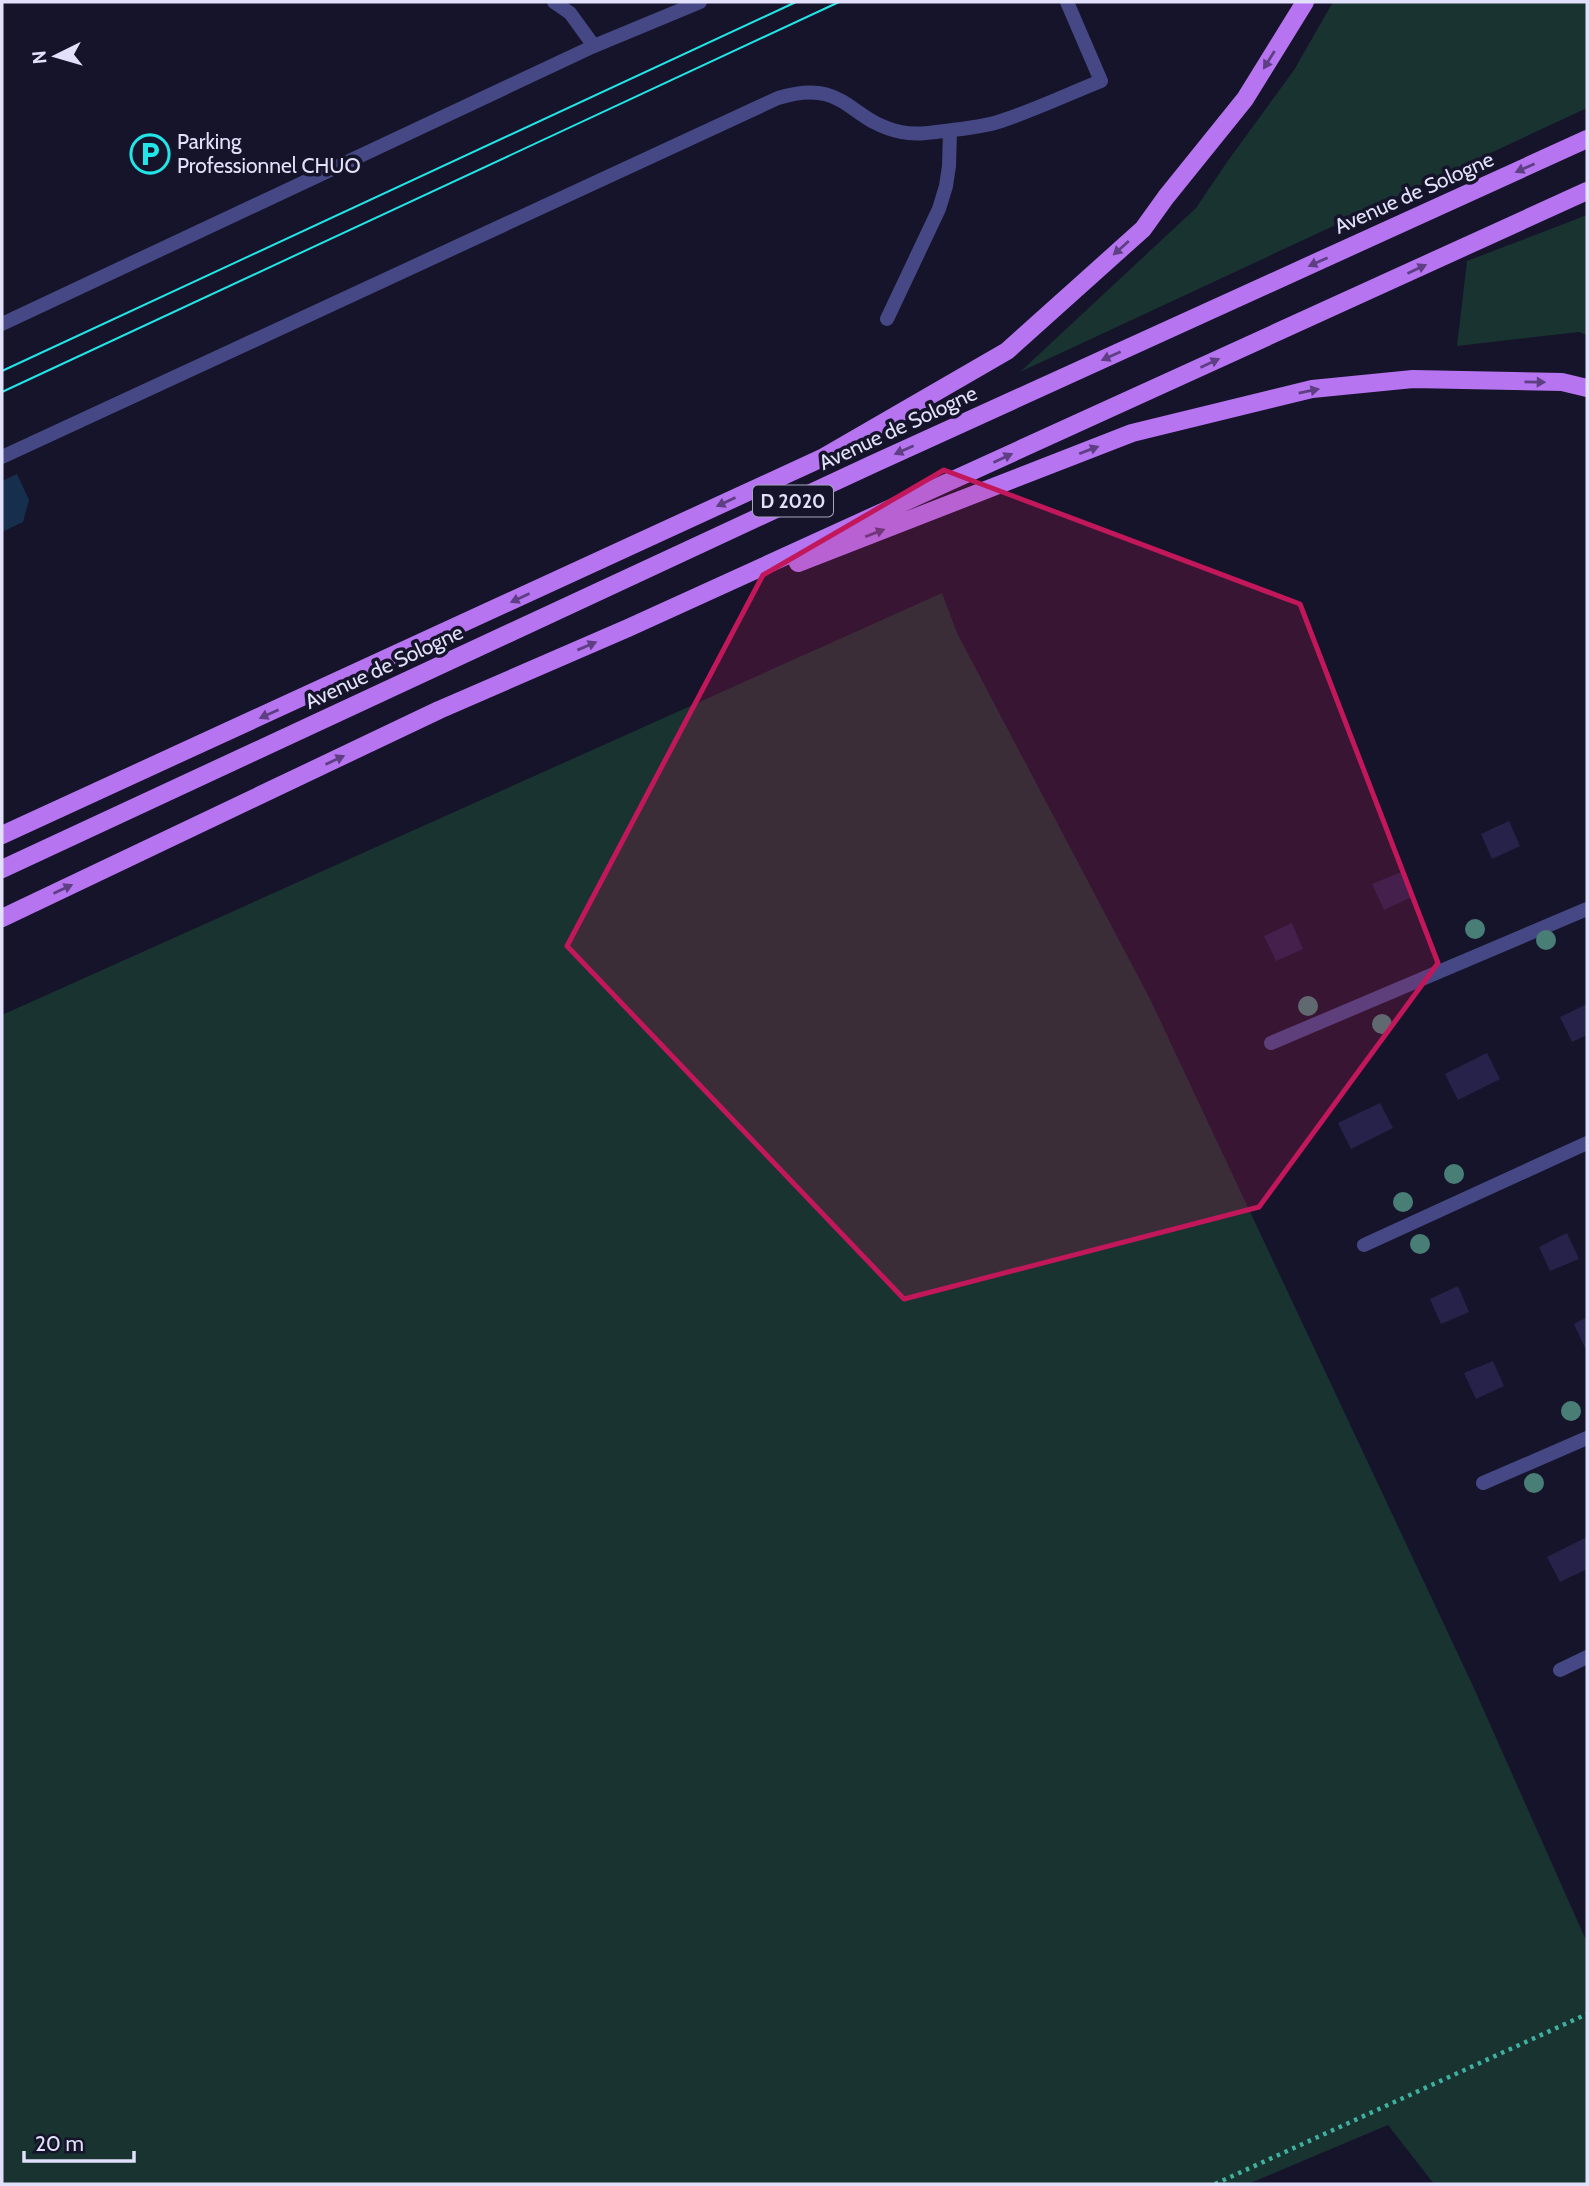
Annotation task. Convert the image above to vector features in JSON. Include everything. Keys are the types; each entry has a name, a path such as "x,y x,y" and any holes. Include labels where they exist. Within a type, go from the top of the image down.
{"main road":[{"path":"2,835 822,458 1007,351 1143,229 1245,99 1305,2"},
{"name":"Avenue de Sologne","path":"2,869 873,464 1587,139"},
{"name":"D 2020","path":"2,918 439,710 628,628 1587,191"},
{"path":"628,628 1132,433 1312,389 1413,379 1562,382 1587,388"}],"street":[{"path":"554,2 570,13 594,46"},
{"path":"2,324 594,46 700,2"},
{"path":"2,457 778,98 793,94 822,93 845,101 890,129 915,134 972,128 1003,121 1101,80 1067,2"},
{"path":"887,319 939,209 949,166 950,131"},
{"path":"1271,1043 1587,909"},
{"path":"1364,1245 1587,1143"},
{"path":"1483,1483 1587,1438"},
{"path":"1560,1670 1587,1657"}],"path":[{"path":"1215,2184 1587,2014"}],"highlighted area":[{"path":"944,470 1300,604 1438,963 1259,1207 904,1299 567,946 763,575"}],"green space":[{"path":"1333,2 1587,2 1587,108 1020,372 1196,208 1294,70"},
{"path":"1587,215 1587,335 1579,332 1457,346 1467,261"},
{"path":"942,593 957,633 1150,999 1473,1686 1587,1938 1587,2184 1434,2184 1388,2125 1248,2184 2,2184 2,1015"}],"water":[{"path":"17,474 29,500 23,522 2,532 2,481"}],"building":[{"path":"1509,821 1520,846 1492,859 1481,834"},
{"path":"1401,872 1412,897 1384,910 1372,884"},
{"path":"1292,923 1303,949 1276,961 1264,936"},
{"path":"1587,1004 1587,1035 1572,1042 1560,1017"},
{"path":"1487,1053 1500,1079 1458,1100 1445,1074"},
{"path":"1380,1103 1393,1128 1351,1149 1338,1123"},
{"path":"1567,1233 1579,1259 1550,1271 1539,1247"},
{"path":"1458,1286 1469,1312 1441,1324 1430,1299"},
{"path":"1587,1317 1587,1347 1585,1348 1574,1324"},
{"path":"1493,1361 1504,1386 1476,1399 1464,1373"},
{"path":"1587,1537 1587,1569 1560,1582 1547,1557"}],"tram line":[{"path":"2,371 796,2"},
{"path":"2,392 839,2"}],"place":[{"name":"Parking Professionnel CHUO","path":"150,154"}]}
